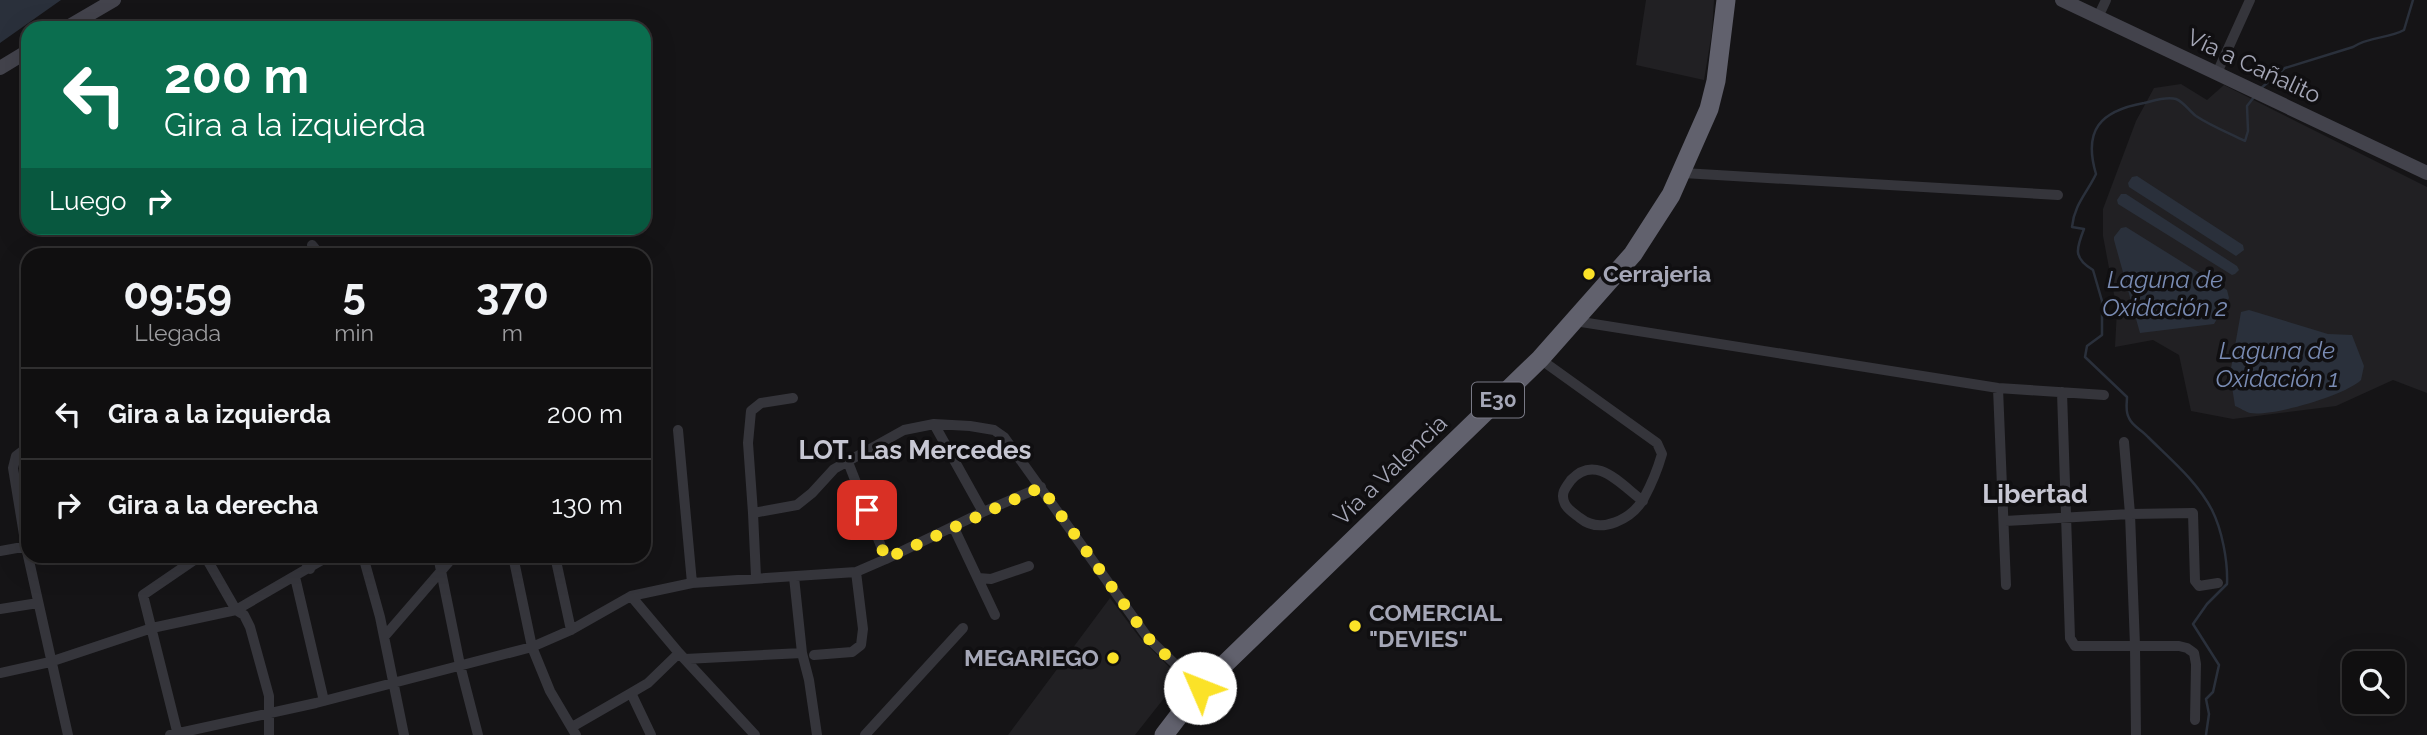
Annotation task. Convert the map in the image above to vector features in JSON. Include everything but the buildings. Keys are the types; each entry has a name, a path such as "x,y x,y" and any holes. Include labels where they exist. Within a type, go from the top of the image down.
{"highway":[{"name":"Vía a Valencia","path":"1164,735 1200,688 1540,359 1633,254 1683,173 1709,109 1716,82 1726,0"}],"main road":[{"path":"78,21 114,0"},
{"name":"Vía a Cañalito","path":"2062,0 2427,173"},
{"path":"0,68 21,55"}],"street":[{"path":"2098,17 2106,0"},
{"path":"2217,73 2250,0"},
{"path":"1683,173 2058,195"},
{"path":"1575,321 1998,388 2104,395"},
{"path":"1540,359 1657,443 1662,454 1643,501 1614,523 1594,526 1585,523 1567,508 1562,495 1564,488 1577,474 1590,468 1597,468 1643,501"},
{"path":"1998,388 2006,585"},
{"path":"2062,392 2071,641 2075,646 2188,648 2194,653 2196,664 2195,720"},
{"path":"756,577 748,443 751,411 761,403 793,398"},
{"path":"752,513 797,505 812,493 834,468 896,433 934,424 970,426 1000,433 1148,638 1200,688"},
{"path":"934,424 983,512"},
{"path":"678,430 692,583"},
{"path":"2124,442 2130,514 2136,735"},
{"path":"21,452 16,456 13,468 21,513"},
{"path":"848,462 886,559"},
{"path":"191,563 143,593 175,734 324,701 532,648 571,630 631,596 692,583 856,572 1041,487"},
{"path":"2004,522 2193,513 2195,581 2199,586 2218,583"},
{"path":"953,526 995,615"},
{"path":"0,551 21,548"},
{"path":"30,563 68,735"},
{"path":"206,563 250,627 269,696 269,735"},
{"path":"306,563 310,569"},
{"path":"0,673 50,662 152,628 236,610 319,563"},
{"path":"365,563 384,637 404,735"},
{"path":"439,563 460,665 478,735"},
{"path":"384,637 449,563"},
{"path":"514,563 532,648 550,691 574,731 648,683 682,656 802,653"},
{"path":"557,563 571,630"},
{"path":"978,578 991,579 1029,566"},
{"path":"814,655 852,652 861,645 863,629 856,572"},
{"path":"794,577 802,653 817,735"},
{"path":"295,578 324,701"},
{"path":"631,596 755,735"},
{"path":"0,609 38,603"},
{"path":"865,735 963,628"},
{"path":"631,693 651,735"}],"shaded area":[{"path":"1646,0 1714,0 1704,80 1636,65"},
{"path":"2181,84 2207,100 2224,85 2427,187 2427,393 2393,380 2336,406 2233,419 2191,411 2179,355 2153,340 2115,347 2117,310 2103,236 2103,209 2136,121 2154,88"},
{"name":"MEGARIEGO","path":"1110,598 1140,638 1180,678 1135,735 1008,735"}],"water":[{"path":"0,0 61,0 31,21 21,21 21,28 0,43"},
{"path":"2137,176 2243,245 2244,250 2236,256 2129,187 2128,183 2132,177"},
{"path":"2121,194 2126,194 2237,266 2239,270 2232,275 2118,204 2117,200"},
{"name":"Laguna de Oxidación 2","path":"2126,227 2227,290 2229,298 2214,324 2140,333 2114,240 2121,228"},
{"name":"Laguna de Oxidación 1","path":"2249,310 2328,334 2352,335 2364,366 2361,380 2325,398 2275,412 2250,413 2235,406 2230,374 2241,312"}],"waterway":[{"path":"2260,89 2285,68 2404,30 2413,0"},
{"path":"2206,735 2209,714 2206,699 2213,692 2219,665 2193,624 2207,604 2227,584 2224,546 2216,518 2199,489 2130,421 2127,397 2085,357 2087,346 2102,335 2102,301 2093,270 2079,257 2079,242 2084,229 2072,227 2078,206 2096,174 2092,145 2094,134 2106,117 2129,107 2172,98 2182,102 2202,120 2245,141 2248,131 2247,106 2254,97"}],"place":[{"name":"Cerrajeria","path":"1589,274"},
{"name":"COMERCIAL \"DEVIES\"","path":"1355,626"},
{"name":"MEGARIEGO","path":"1113,658"}],"district":[{"name":"LOT. Las Mercedes","path":"915,450"},
{"name":"Libertad","path":"2035,494"}],"route":[{"path":"867,510 886,559 1041,487 1148,638 1200,688"}]}
